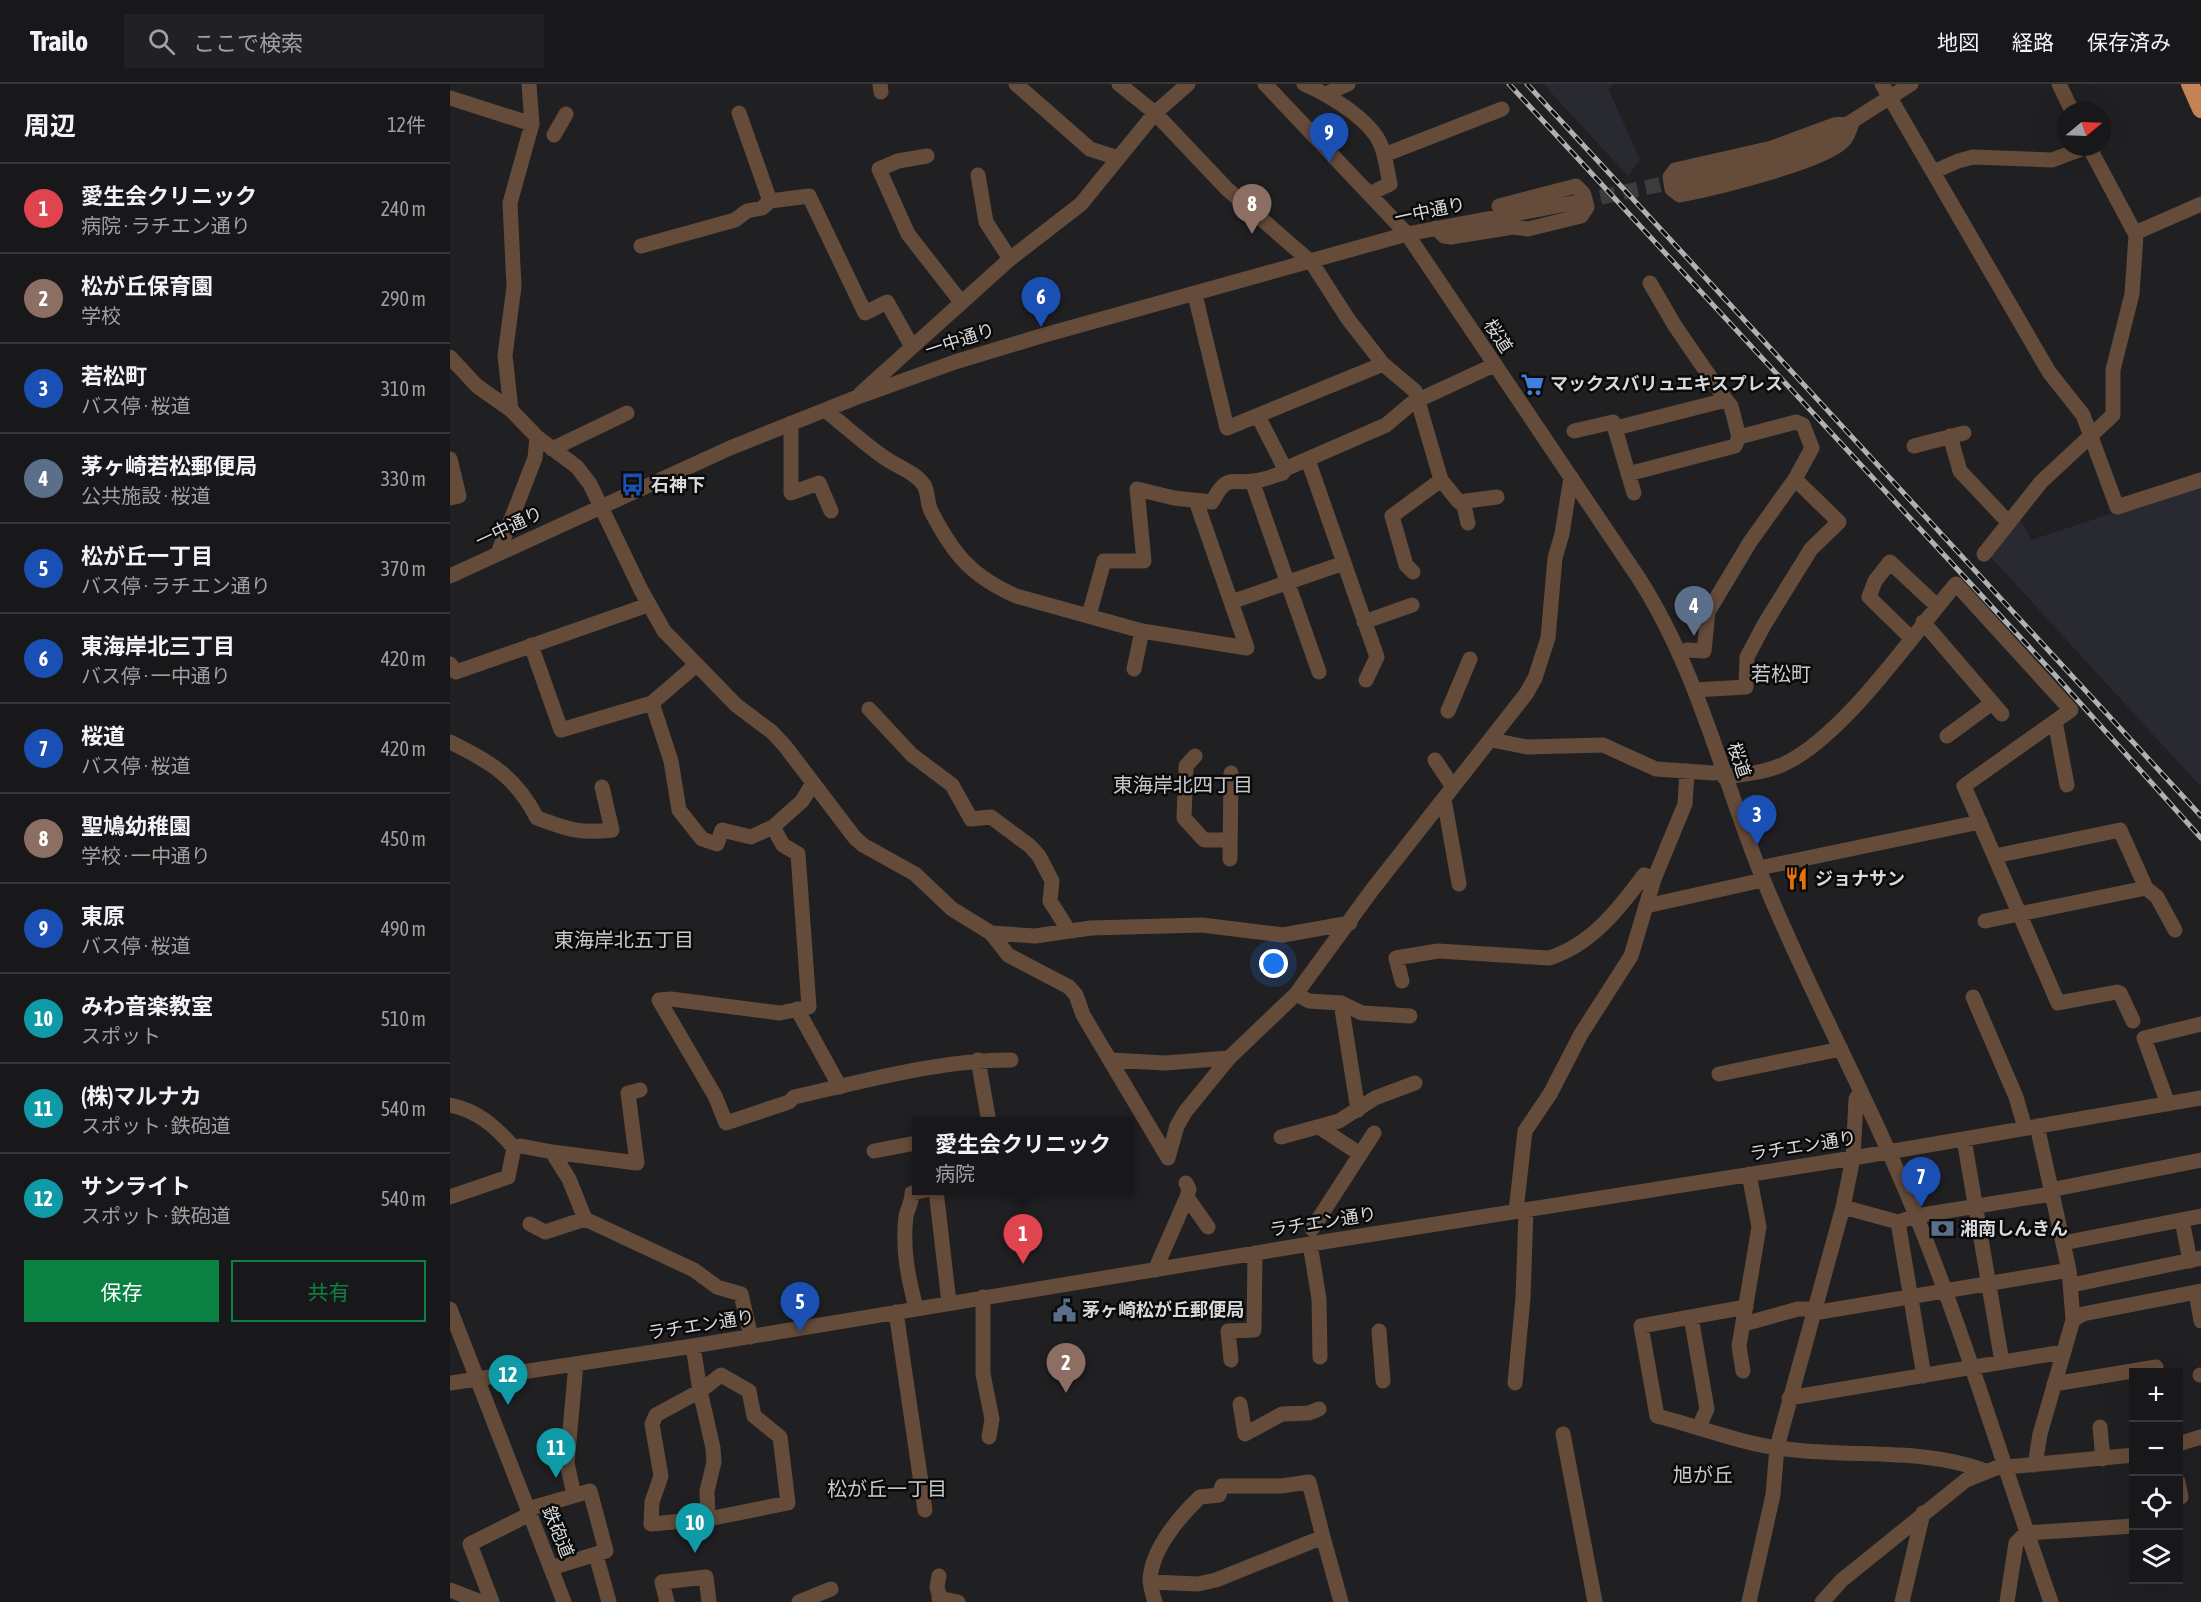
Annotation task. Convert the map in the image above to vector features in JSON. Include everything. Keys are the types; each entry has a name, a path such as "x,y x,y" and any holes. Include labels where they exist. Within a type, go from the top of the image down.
{"highway":[{"path":"2190,84 2201,109"}],"street":[{"path":"511,410 505,355 514,287 510,203 532,124 529,84"},
{"path":"1016,84 1090,149 1118,158"},
{"path":"1119,84 1155,113 1227,189 1312,263 1348,319 1383,364 1415,392 1441,480 1459,502 1497,497"},
{"path":"855,398 911,345 1010,259 1081,204 1155,113 1188,84"},
{"path":"1304,84 1326,94 1366,125 1380,143 1390,184 1369,194"},
{"path":"1326,94 1348,84"},
{"path":"1882,84 2049,372 2076,404 2092,436 2117,507 2201,480"},
{"path":"1677,181 1792,153 1816,144 1911,84"},
{"path":"2059,84 2068,102"},
{"name":"桜道","path":"1268,85 1407,234 1657,607 1681,653 1761,874 1916,1216 2051,1602"},
{"path":"450,98 532,124"},
{"path":"1384,155 1502,109"},
{"path":"739,113 770,201"},
{"path":"554,135 566,114"},
{"path":"1852,123 1845,140 1802,161 1744,178 1732,185 1680,195 1672,189 1670,177 1676,170 1772,148 1834,125 1852,123"},
{"path":"927,156 898,161 879,169 908,234 961,302"},
{"path":"1933,172 1958,161 1973,158 2052,160 2063,156"},
{"path":"1983,554 2041,482 2114,415 2113,370 2132,294 2135,232 2093,156"},
{"path":"978,175 986,222 1010,259"},
{"path":"1576,186 1583,193 1587,207 1581,216 1528,229 1513,227 1451,237 1430,230 1445,218 1523,201 1576,186"},
{"path":"641,246 735,220 747,211 762,208 770,201 809,196 865,313 887,302 911,345"},
{"name":"一中通り","path":"450,576 791,423 855,398 1001,348 1312,263 1407,234 1578,202"},
{"path":"2135,232 2201,204"},
{"path":"1628,474 1735,446 1739,436 1726,400 1675,326 1650,283"},
{"path":"1195,295 1227,428 1383,364"},
{"path":"450,357 477,386 511,410 537,437 577,467 602,506 621,551 664,630 736,705 772,732 863,845 915,874 952,909 991,933 1008,955 1069,987 1168,1158 1177,1126 1229,1058 1296,994 1448,793 1492,740 1535,678 1548,638 1555,558 1563,534 1571,477"},
{"path":"1089,615 1104,561 1144,561 1137,489 1212,502 1220,486 1234,479 1252,481 1283,473 1285,469 1386,425 1412,403 1494,365"},
{"path":"1616,428 1726,400"},
{"path":"825,410 884,458 900,466 925,486 929,507 947,543 971,571 1016,596 1142,631 1247,648 1196,501"},
{"path":"552,449 627,413"},
{"path":"1258,416 1285,469"},
{"path":"1574,431 1613,422 1634,493"},
{"path":"1681,653 1687,650 1704,651 1708,612 1749,542 1796,479 1812,448 1803,425 1796,422 1739,436"},
{"path":"791,423 791,493 819,483 831,511"},
{"path":"1914,446 1957,435 1960,471 2008,522"},
{"path":"498,553 535,458 537,437"},
{"path":"450,459 459,496 450,498"},
{"path":"1308,459 1377,657 1366,680"},
{"path":"1695,690 1746,687 1747,657 1764,625 1811,549 1839,522 1796,479"},
{"path":"1413,572 1406,566 1392,516 1441,480"},
{"path":"1252,481 1319,672"},
{"path":"1463,502 1468,523"},
{"path":"1911,638 1869,597 1875,581 1890,562 1937,606"},
{"path":"1231,602 1344,563"},
{"path":"1492,740 1527,747 1603,745 1656,769 1723,774 1764,771 1789,761 1814,744 1841,719 1956,584 2071,710 1964,786 2058,1003 2117,992 2120,993 2133,1020"},
{"path":"450,664 456,672 648,604"},
{"path":"1364,622 1412,604"},
{"path":"1923,622 1997,708 1947,736"},
{"path":"1134,669 1142,631"},
{"path":"531,645 561,730 652,703 696,665"},
{"path":"1448,711 1468,659"},
{"path":"652,703 671,761 679,810 699,831 702,839 717,844 722,830 752,837 773,827 802,801 813,783"},
{"path":"869,709 912,755 952,785 970,819 991,817 1030,846 1039,856 1052,881 1050,901 1070,931"},
{"path":"2055,722 2067,785"},
{"path":"450,742 489,764 513,782 524,794 537,818 575,831 586,833 612,830 602,787"},
{"path":"1195,756 1186,766 1184,818 1203,840 1230,840"},
{"path":"1436,760 1448,793 1459,884"},
{"path":"1515,1383 1523,1298 1521,1211 1526,1131 1550,1094 1591,1016 1624,970 1636,944 1654,879 1685,804 1688,771"},
{"path":"1230,859 1232,773"},
{"path":"1646,906 1761,874 1980,822"},
{"path":"773,827 783,844 798,854 809,1007 780,1013 671,999 659,1000 715,1096 726,1123 789,1102 794,1097 937,1065 978,1060 1011,1060"},
{"path":"1995,856 2120,830 2146,888 2157,897 2175,930"},
{"path":"1402,981 1396,958 1424,952 1550,958 1561,954 1613,916 1644,875 1654,879"},
{"path":"1985,921 2146,888"},
{"path":"991,933 1035,936 1091,928 1202,926 1283,935 1350,923"},
{"path":"1296,994 1309,1001 1341,1003 1374,1015 1410,1016"},
{"path":"1972,997 2031,1127 2050,1192 2070,1278 2073,1320 2034,1465"},
{"path":"1341,1003 1358,1110"},
{"path":"797,1010 840,1087"},
{"path":"2168,1104 2144,1038 2201,1024"},
{"path":"1719,1074 1841,1049"},
{"path":"1110,1060 1165,1063 1229,1058"},
{"path":"978,1060 988,1117"},
{"path":"1281,1137 1339,1121 1375,1098 1415,1083"},
{"path":"514,1148 521,1146 637,1163 628,1093 639,1090"},
{"path":"1749,1602 1773,1495 1777,1447 1843,1207 1853,1158 1855,1108 1860,1092"},
{"name":"ラチエン通り","path":"450,1383 751,1337 1255,1253 1311,1236 1521,1211 1853,1158 2201,1098"},
{"path":"450,1105 468,1108 489,1123 514,1148"},
{"path":"1319,1127 1360,1154"},
{"path":"1320,1357 1319,1299 1311,1236 1374,1132"},
{"path":"1964,1139 2002,1362"},
{"path":"874,1151 912,1144"},
{"path":"450,1197 508,1177 514,1148"},
{"path":"552,1152 569,1179 585,1219"},
{"path":"1843,1207 1898,1222 1916,1216 1975,1207 2201,1160"},
{"path":"1743,1371 1739,1346 1759,1227 1749,1174"},
{"path":"1155,1270 1186,1190 1208,1227"},
{"path":"912,1193 911,1205 906,1213 905,1259 916,1308"},
{"path":"936,1195 949,1303"},
{"path":"2063,1243 2201,1216"},
{"path":"530,1224 545,1232 585,1219 694,1270 717,1287 741,1293 751,1337"},
{"path":"1744,1324 1798,1309 1814,1311 1988,1284 2070,1278 2195,1259 2182,1220"},
{"path":"1898,1222 1924,1376"},
{"path":"1231,1360 1228,1331 1254,1330 1255,1253"},
{"path":"2073,1320 2083,1314 2198,1292 2201,1322"},
{"path":"983,1297 983,1374 992,1419 989,1437"},
{"path":"1746,1307 1641,1326 1657,1416 1699,1427 1722,1436 1777,1447 1821,1453 1880,1452 1939,1457 1986,1471"},
{"name":"鉄砲道","path":"450,1309 564,1602"},
{"path":"896,1312 925,1510"},
{"path":"1691,1317 1707,1409 1699,1427"},
{"path":"1379,1330 1383,1381"},
{"path":"693,1346 713,1448 714,1462 707,1491 708,1519"},
{"path":"1789,1398 2063,1352"},
{"path":"574,1495 567,1463 576,1364"},
{"path":"2054,1384 2156,1365"},
{"path":"721,1375 749,1390 754,1416 780,1437 788,1503 708,1519 651,1524 652,1502 661,1476 652,1425 656,1415 700,1391 721,1375"},
{"path":"1240,1404 1245,1434 1282,1414 1309,1413 1319,1408"},
{"path":"2100,1427 2103,1459"},
{"path":"1563,1434 1595,1602"},
{"path":"2183,1442 2201,1437"},
{"path":"1822,1602 1842,1580 1966,1480 1986,1471 2004,1467 2129,1456"},
{"path":"1155,1602 1150,1582 1152,1566 1175,1525 1200,1497 1219,1494 1222,1486 1281,1486 1309,1482 1341,1602"},
{"path":"492,1602 470,1544 529,1511 590,1491 606,1551 551,1568"},
{"path":"1902,1602 1923,1513"},
{"path":"2007,1602 2016,1543 2026,1533 2129,1526"},
{"path":"1150,1582 1198,1584 1216,1580 1323,1537"},
{"path":"596,1555 609,1602"},
{"path":"939,1576 940,1600 958,1602"},
{"path":"667,1602 662,1581 706,1577 709,1602"},
{"path":"799,1602 831,1589"},
{"path":"450,1590 481,1602"}],"shaded area":[{"path":"1543,84 1613,84 1609,90 1640,160 1628,176"},
{"path":"2201,484 2201,787 1988,554 2018,514 2031,540"}],"tunnel":[{"path":"1578,202 1677,181"}],"railway":[{"path":"1509,84 2055,675 2201,838"},
{"path":"1527,84 2201,816"}],"place":[{"name":"東原","path":"1329,163"},
{"name":"聖鳩幼稚園","path":"1252,234"},
{"name":"東海岸北三丁目","path":"1041,327"},
{"name":"マックスバリュエキスプレス","path":"1532,384"},
{"name":"石神下","path":"633,485"},
{"name":"茅ヶ崎若松郵便局","path":"1694,636"},
{"name":"若松町","path":"1757,845"},
{"name":"ジョナサン","path":"1797,879"},
{"name":"桜道","path":"1921,1207"},
{"name":"湘南しんきん","path":"1942,1229"},
{"name":"愛生会クリニック","path":"1023,1264"},
{"name":"茅ヶ崎松が丘郵便局","path":"1064,1310"},
{"name":"松が丘一丁目","path":"800,1332"},
{"name":"松が丘保育園","path":"1066,1393"},
{"name":"サンライト","path":"508,1405"},
{"name":"(株)マルナカ","path":"556,1478"},
{"name":"みわ音楽教室","path":"695,1553"}],"district":[{"name":"若松町","path":"1781,674"},
{"name":"東海岸北四丁目","path":"1183,785"},
{"name":"東海岸北五丁目","path":"624,940"},
{"name":"旭が丘","path":"1703,1475"},
{"name":"松が丘一丁目","path":"887,1489"}]}
